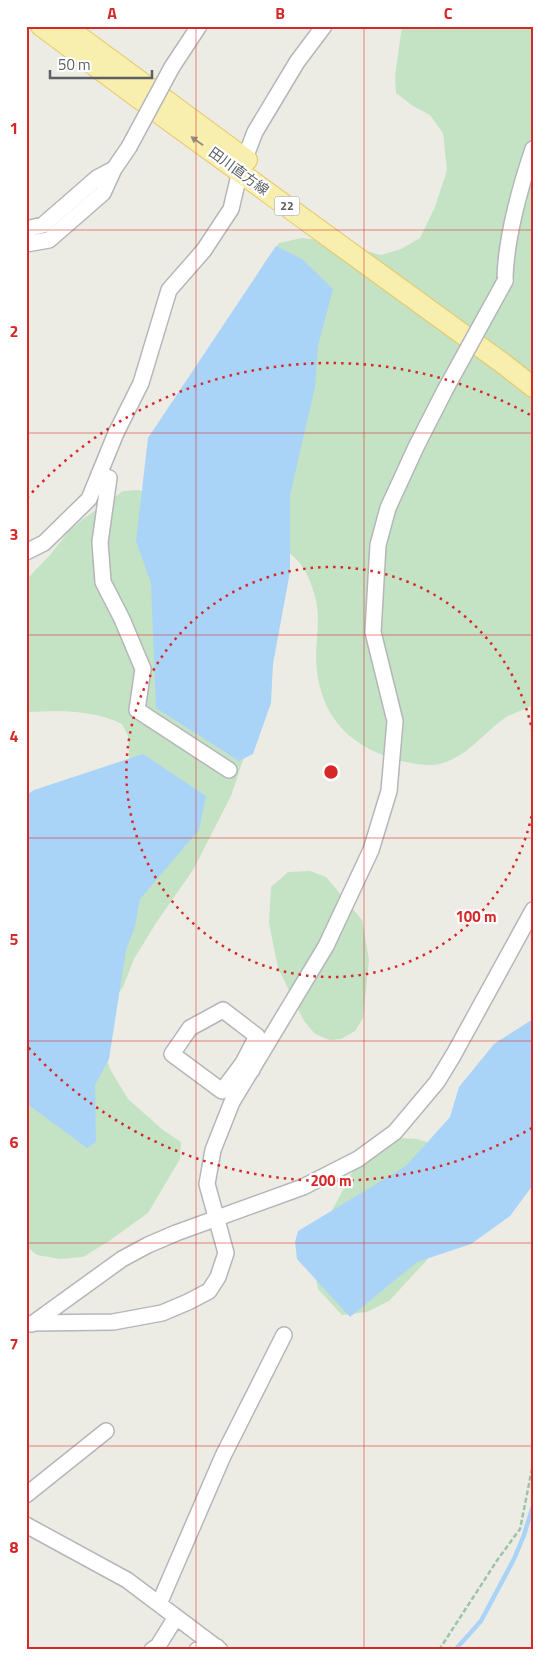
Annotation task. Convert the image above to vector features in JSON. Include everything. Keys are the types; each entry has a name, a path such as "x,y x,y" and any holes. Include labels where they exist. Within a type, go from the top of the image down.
{"main road":[{"name":"田川直方線","path":"41,26 168,120 243,165 533,370"},
{"name":"田川直方線","path":"65,26 533,387"}],"street":[{"path":"26,244 49,240 103,193 114,169 129,147 172,67 199,26"},
{"path":"26,552 44,543 89,499 116,433 141,383 169,290 204,250 231,209 243,165 255,132 297,62 324,26"},
{"path":"30,1325 113,1322 162,1313 209,1291 218,1277 226,1253 207,1184 213,1150 247,1066 257,1036 223,1010 190,1028 172,1054 222,1091 247,1066 326,946 371,850 389,791 395,721 373,632 378,545 388,508 416,447 505,281 505,260 519,195 533,149"},
{"path":"26,229 43,225 97,178 114,169"},
{"path":"99,474 109,478 100,542 103,582 144,668 137,710 229,770"},
{"path":"30,1325 122,1259 162,1239 303,1187 358,1159 395,1132 442,1075 533,910"},
{"path":"159,1604 223,1456 284,1336"},
{"path":"26,1494 106,1431"},
{"path":"26,1525 126,1580 219,1648"},
{"path":"152,1650 158,1646 176,1617"},
{"path":"197,1650 219,1648"}],"path":[{"path":"439,1650 498,1559 520,1529 533,1464"}],"green space":[{"path":"402,26 533,26 533,706 508,716 499,722 460,755 451,760 433,765 400,761 384,756 363,745 339,726 324,700 317,670 318,614 310,582 305,570 288,551 253,525 232,339 264,263 279,243 302,238 328,241 381,255 401,249 420,238 435,207 447,170 443,133 430,115 413,106 396,93 395,76"},
{"path":"139,490 161,500 244,757 231,796 193,870 156,923 134,959 123,987 108,1007 101,1040 110,1069 128,1099 163,1130 181,1142 180,1159 148,1213 83,1257 60,1259 37,1255 26,1246 26,959 130,766 128,736 122,724 87,713 63,711 26,712 26,580 50,555 69,531 83,519 123,491"},
{"path":"310,871 326,877 362,920 369,960 363,1018 355,1031 341,1039 330,1040 315,1034 304,1021 278,968 269,923 271,887 288,872"},
{"path":"400,1138 417,1139 450,1149 454,1217 427,1260 389,1301 367,1312 342,1315 318,1289 316,1279 328,1218 355,1167 382,1143"}],"water":[{"path":"276,246 302,259 333,289 318,346 315,387 290,495 290,572 273,664 271,703 253,754 239,761 156,708 151,583 136,541 148,438"},
{"path":"143,754 206,796 199,830 140,899 135,926 126,950 109,1059 95,1085 96,1142 87,1148 26,1103 26,795 34,790"},
{"path":"533,1019 533,1185 510,1216 471,1244 417,1262 350,1317 297,1259 295,1242 298,1231 406,1166 450,1117 459,1087 494,1044"}],"waterway":[{"path":"455,1650 481,1621 514,1559 533,1506"}]}
